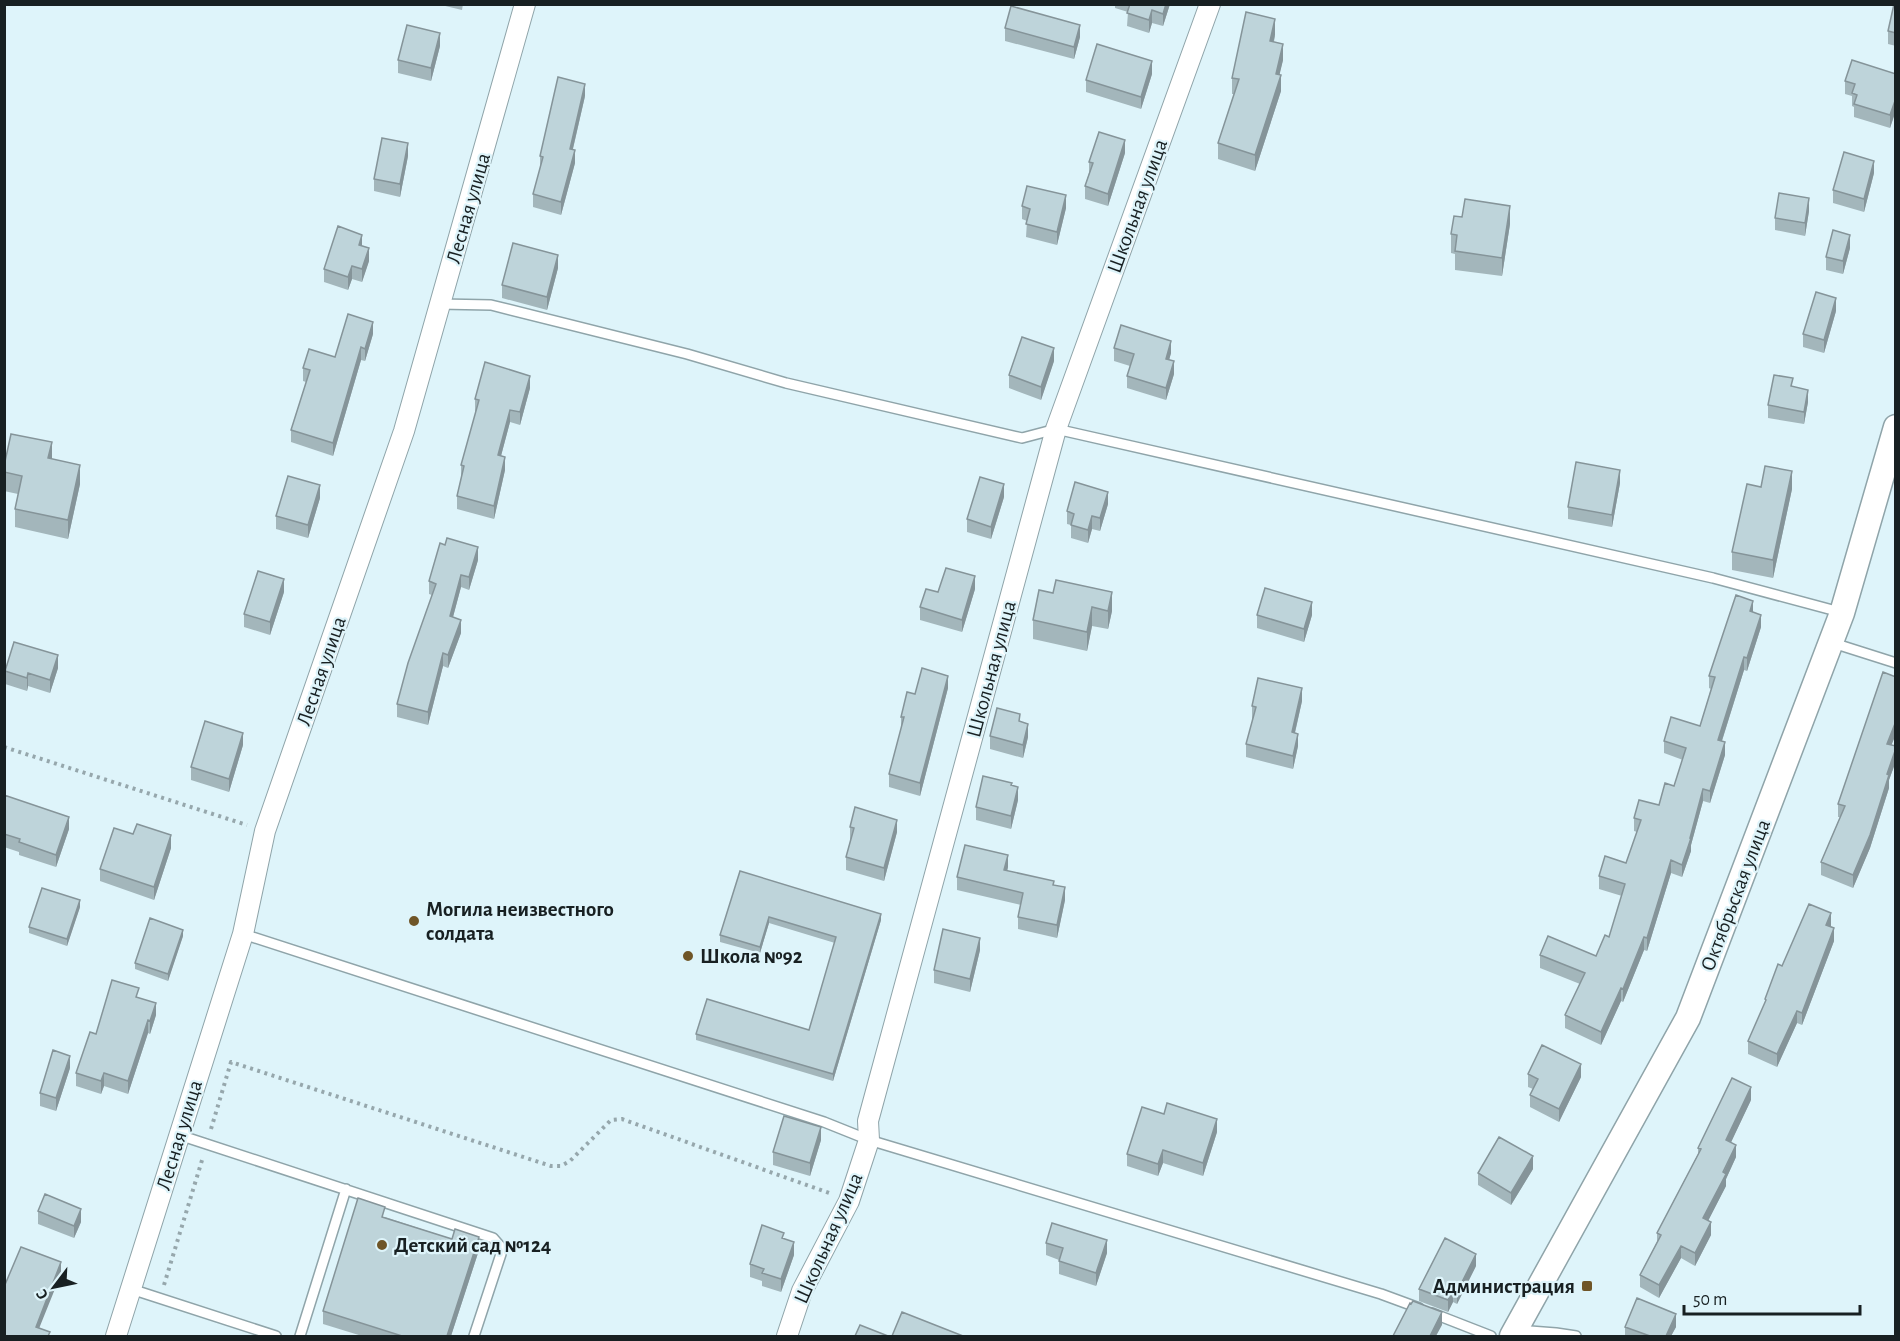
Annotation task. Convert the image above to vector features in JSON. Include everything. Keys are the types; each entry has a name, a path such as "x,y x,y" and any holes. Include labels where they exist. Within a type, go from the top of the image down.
{"street":[{"name":"Лесная улица","path":"116,1336 243,934 265,831 404,431 525,4"},
{"name":"Школьная улица","path":"787,1336 802,1291 849,1201 869,1140 868,1121 1056,429 1210,4"},
{"name":"Октябрьская улица","path":"1514,1333 1688,1018 1842,613 1896,427"}],"lane":[{"path":"440,304 491,305 687,354 786,383 1022,438 1056,429 1713,578 1842,613"},
{"path":"1831,643 1896,663"},
{"path":"243,934 824,1122 869,1140 1381,1294 1491,1336"},
{"path":"179,1135 493,1238 500,1246 501,1254 474,1336"},
{"path":"300,1336 346,1189"},
{"path":"131,1289 276,1336"},
{"path":"1514,1333 1556,1333 1576,1336"}],"path":[{"path":"4,747 265,831"},
{"path":"160,1299 231,1062 551,1166 561,1166 570,1161 611,1120 622,1119 849,1201"}],"building":[{"path":"1130,4 1166,4 1163,14 1152,10 1149,20 1127,13"},
{"path":"1894,4 1896,4 1896,33 1888,31"},
{"path":"1011,6 1080,25 1074,47 1005,28"},
{"path":"1246,12 1275,19 1270,41 1283,44 1276,74 1281,75 1255,155 1218,143 1239,79 1232,78"},
{"path":"407,25 440,33 431,68 398,60"},
{"path":"1097,44 1152,61 1141,97 1086,80"},
{"path":"1852,60 1896,74 1896,98 1890,115 1854,104 1857,95 1852,93 1855,84 1845,81"},
{"path":"558,77 585,84 570,149 575,150 561,202 533,194 543,157 540,156"},
{"path":"1099,132 1125,140 1108,194 1085,186 1093,163 1089,162"},
{"path":"382,138 408,143 400,184 374,179"},
{"path":"1844,152 1874,161 1864,199 1833,190"},
{"path":"1027,186 1066,195 1057,232 1026,224 1030,209 1022,206"},
{"path":"1779,193 1809,198 1805,223 1775,218"},
{"path":"1465,199 1510,206 1502,258 1455,251 1457,235 1451,234 1454,216 1462,217"},
{"path":"338,226 362,235 359,245 369,248 362,269 352,266 348,277 324,269"},
{"path":"1833,230 1850,235 1843,261 1826,257"},
{"path":"513,243 558,255 547,297 502,285"},
{"path":"1816,292 1836,298 1824,340 1803,334"},
{"path":"348,314 373,322 365,349 361,347 333,443 291,430 310,370 303,368 309,349 335,357"},
{"path":"1121,325 1171,341 1166,359 1174,361 1166,388 1127,376 1134,354 1114,348"},
{"path":"1022,337 1054,348 1041,387 1009,375"},
{"path":"485,362 530,376 520,412 510,410 498,455 505,457 494,506 457,496 464,466 461,465 479,400 475,399"},
{"path":"1774,375 1793,378 1791,386 1808,390 1804,412 1768,405"},
{"path":"11,434 52,442 48,458 80,465 68,520 15,509 22,476 4,472"},
{"path":"1576,462 1620,470 1612,515 1568,507"},
{"path":"1765,466 1792,471 1773,560 1732,552 1747,484 1761,487"},
{"path":"288,476 320,485 308,525 276,516"},
{"path":"980,477 1004,484 991,527 967,519"},
{"path":"1075,482 1108,492 1100,518 1092,516 1088,530 1071,525 1074,514 1067,511"},
{"path":"447,538 478,547 469,577 461,575 450,616 461,620 448,655 443,653 428,712 397,704 408,663 436,584 429,581 440,543 445,545"},
{"path":"946,568 975,576 962,620 920,607 926,589 938,592"},
{"path":"258,571 284,579 270,622 244,614"},
{"path":"1056,580 1112,592 1108,611 1092,607 1087,632 1033,620 1039,590 1053,593"},
{"path":"1265,588 1312,602 1304,629 1257,615"},
{"path":"1736,595 1753,601 1750,611 1761,615 1747,658 1744,657 1718,740 1725,742 1710,791 1703,789 1682,865 1671,860 1647,938 1644,937 1623,989 1621,988 1601,1032 1565,1015 1585,973 1540,955 1548,936 1596,956 1605,935 1609,937 1625,884 1599,876 1605,856 1626,863 1641,820 1634,818 1639,800 1659,805 1665,783 1674,786 1686,748 1664,741 1671,717 1700,726 1715,677 1709,676"},
{"path":"14,642 58,655 50,680 28,673 27,678 5,671"},
{"path":"922,668 948,676 920,783 889,774 904,717 901,717 907,692 915,694"},
{"path":"1883,672 1896,677 1896,721 1887,744 1896,746 1896,748 1870,835 1853,875 1821,862 1845,806 1838,804"},
{"path":"1258,678 1302,688 1292,732 1298,734 1293,756 1246,744 1256,707 1252,706"},
{"path":"997,708 1020,714 1019,721 1028,724 1023,745 990,736"},
{"path":"205,721 243,733 229,779 191,767"},
{"path":"983,776 1012,783 1011,785 1018,787 1011,816 976,807"},
{"path":"4,795 69,817 56,855 19,842 20,839 4,834"},
{"path":"855,807 897,820 884,868 846,857 854,828 850,827"},
{"path":"137,824 171,835 154,887 100,869 114,828 133,834"},
{"path":"965,845 1008,855 1004,870 1054,881 1053,885 1065,887 1057,925 1018,917 1023,893 957,877"},
{"path":"740,871 881,914 833,1074 696,1034 707,999 809,1030 836,937 769,917 760,947 720,935"},
{"path":"42,888 80,900 67,939 29,927"},
{"path":"1809,904 1831,913 1826,925 1834,928 1802,1013 1797,1011 1777,1054 1748,1041 1766,1000 1778,964 1782,966"},
{"path":"150,918 183,930 168,974 135,963"},
{"path":"943,929 980,938 970,979 934,970"},
{"path":"112,980 139,988 136,997 156,1003 128,1081 104,1073 101,1081 76,1073 90,1032 96,1034"},
{"path":"1542,1045 1581,1064 1559,1109 1530,1095 1538,1079 1528,1074"},
{"path":"53,1050 70,1056 56,1098 40,1093"},
{"path":"1732,1078 1751,1087 1726,1140 1736,1145 1723,1172 1726,1174 1703,1218 1711,1222 1695,1253 1681,1246 1659,1285 1640,1275 1661,1235 1657,1233 1701,1149 1698,1148"},
{"path":"1167,1103 1217,1119 1203,1163 1163,1150 1158,1164 1127,1154 1142,1107 1164,1114"},
{"path":"784,1116 821,1127 810,1163 773,1152"},
{"path":"1499,1137 1533,1156 1511,1193 1478,1173"},
{"path":"45,1194 81,1209 74,1226 38,1211"},
{"path":"358,1198 385,1207 382,1217 452,1239 455,1229 479,1237 447,1336 402,1336 323,1311"},
{"path":"1052,1223 1107,1240 1096,1273 1059,1261 1063,1248 1046,1243"},
{"path":"762,1225 784,1233 782,1238 794,1242 781,1279 762,1273 764,1269 750,1264"},
{"path":"1445,1238 1476,1254 1457,1292 1453,1290 1448,1300 1419,1289"},
{"path":"21,1247 61,1262 36,1327 50,1332 48,1336 4,1336 4,1287"},
{"path":"1637,1298 1676,1314 1666,1336 1650,1336 1625,1327"},
{"path":"1413,1301 1442,1312 1430,1336 1393,1336 1410,1303"},
{"path":"902,1312 963,1336 892,1336"},
{"path":"860,1325 888,1336 855,1336"}],"place":[{"name":"Могила неизвестного солдата","path":"414,921"},
{"name":"Школа №92","path":"688,956"},
{"name":"Детский сад №124","path":"382,1245"},
{"name":"Администрация","path":"1587,1286"}]}
